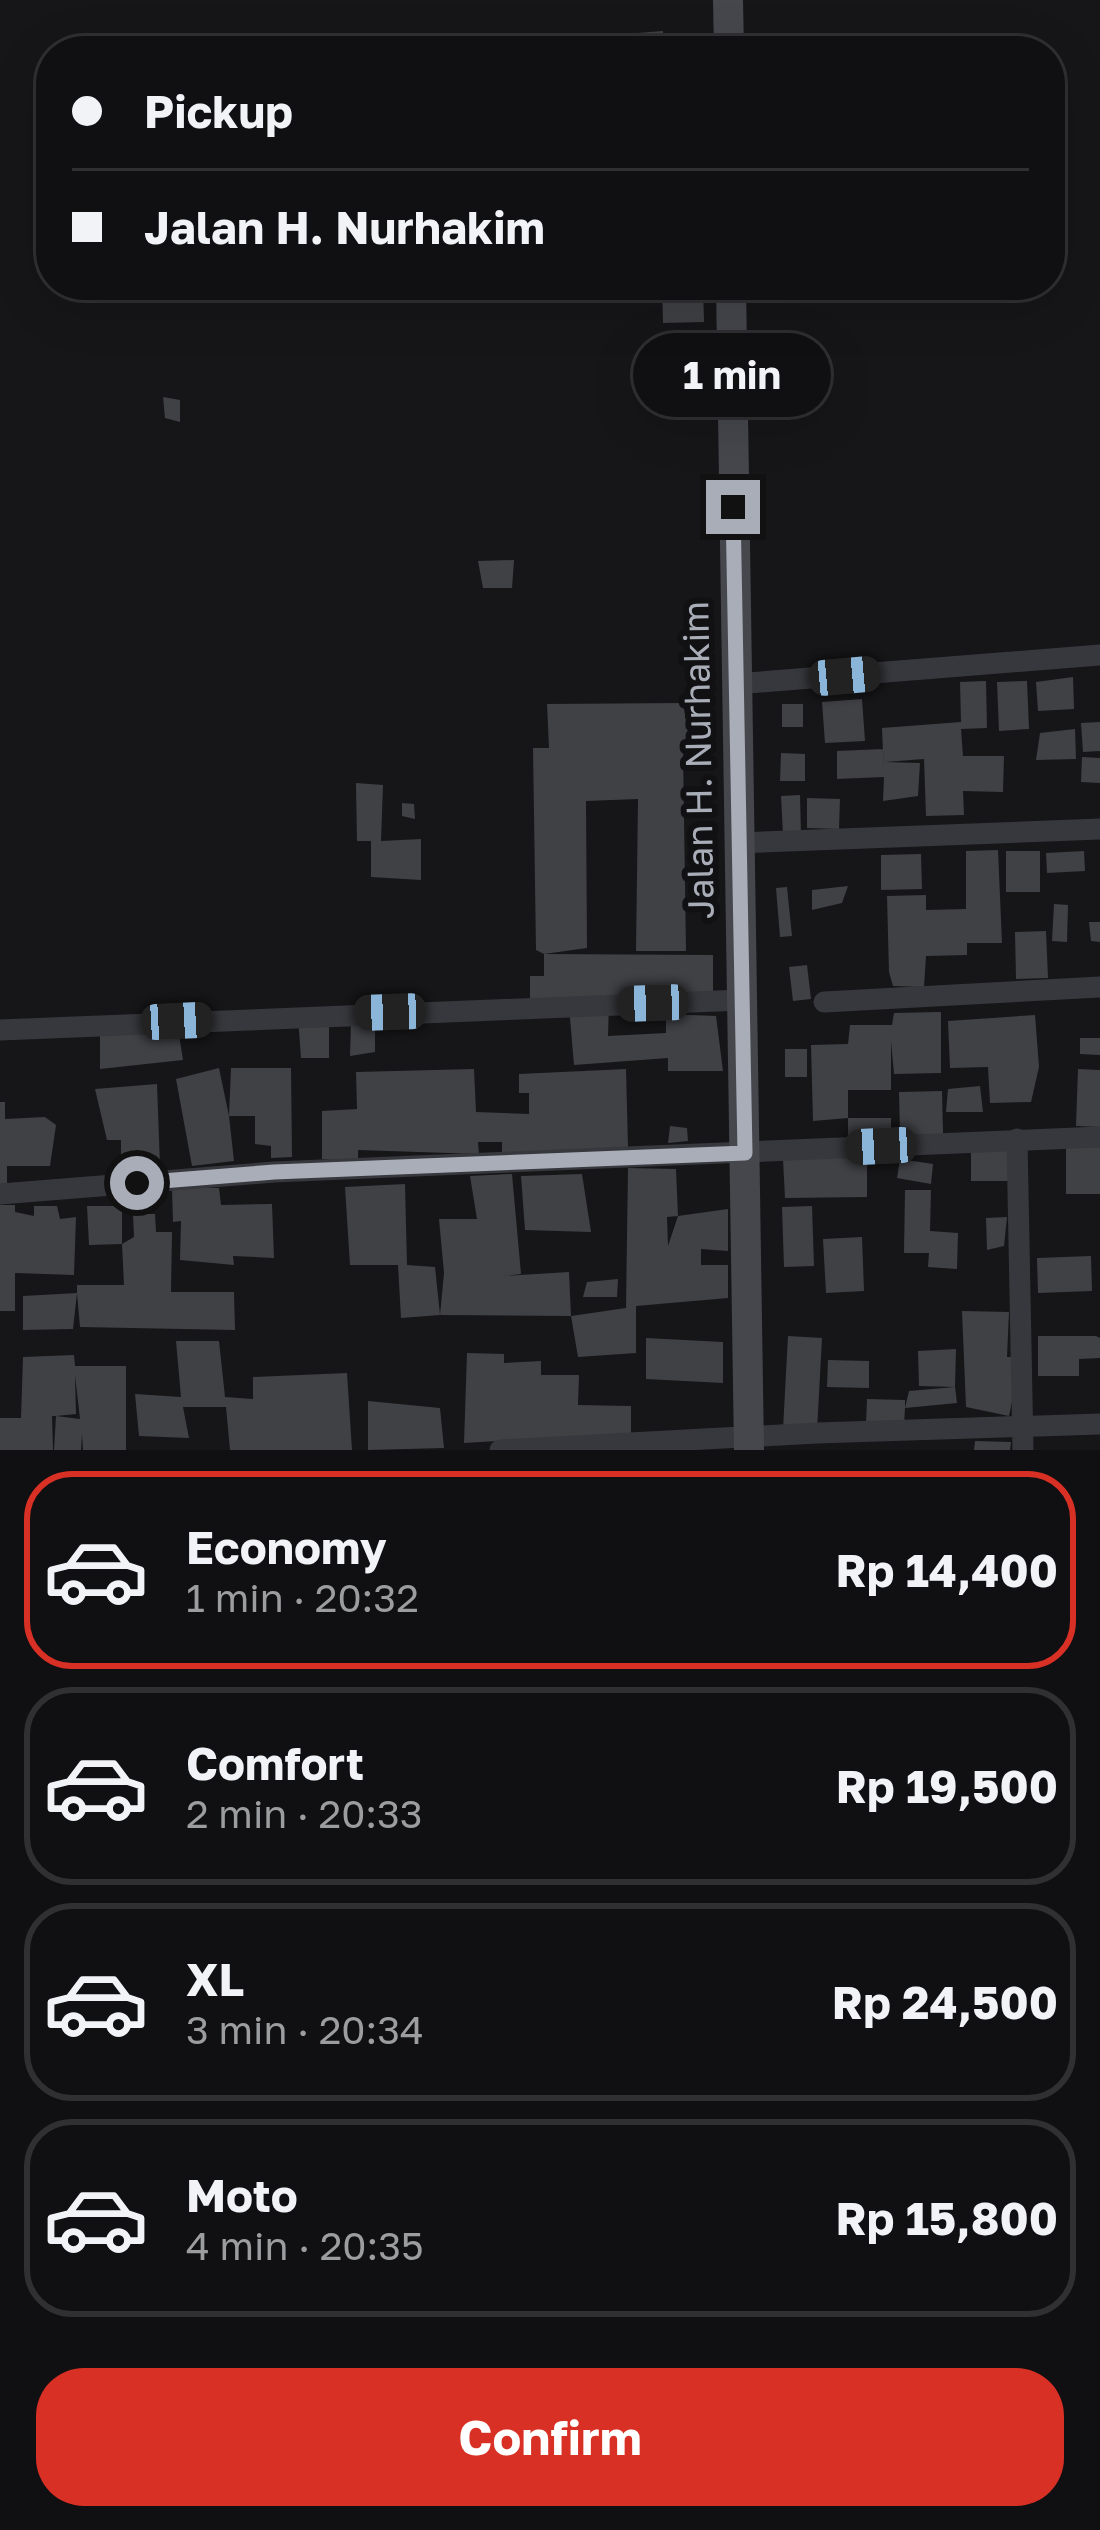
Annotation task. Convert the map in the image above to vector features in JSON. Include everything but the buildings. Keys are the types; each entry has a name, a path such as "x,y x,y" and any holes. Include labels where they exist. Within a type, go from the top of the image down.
{"main road":[{"path":"728,0 729,36"},
{"name":"Jalan H. Nurhakim","path":"731,300 749,1443"}],"street":[{"path":"735,684 1100,655"},
{"path":"737,843 1100,829"},
{"path":"824,1002 1100,987"},
{"path":"0,1030 742,1000"},
{"path":"0,1194 274,1172 1100,1137"},
{"path":"1017,1139 1023,1450"},
{"path":"500,1450 749,1443 1100,1424"}],"route":[{"path":"137,1183 274,1172 745,1153 733,507"}]}
